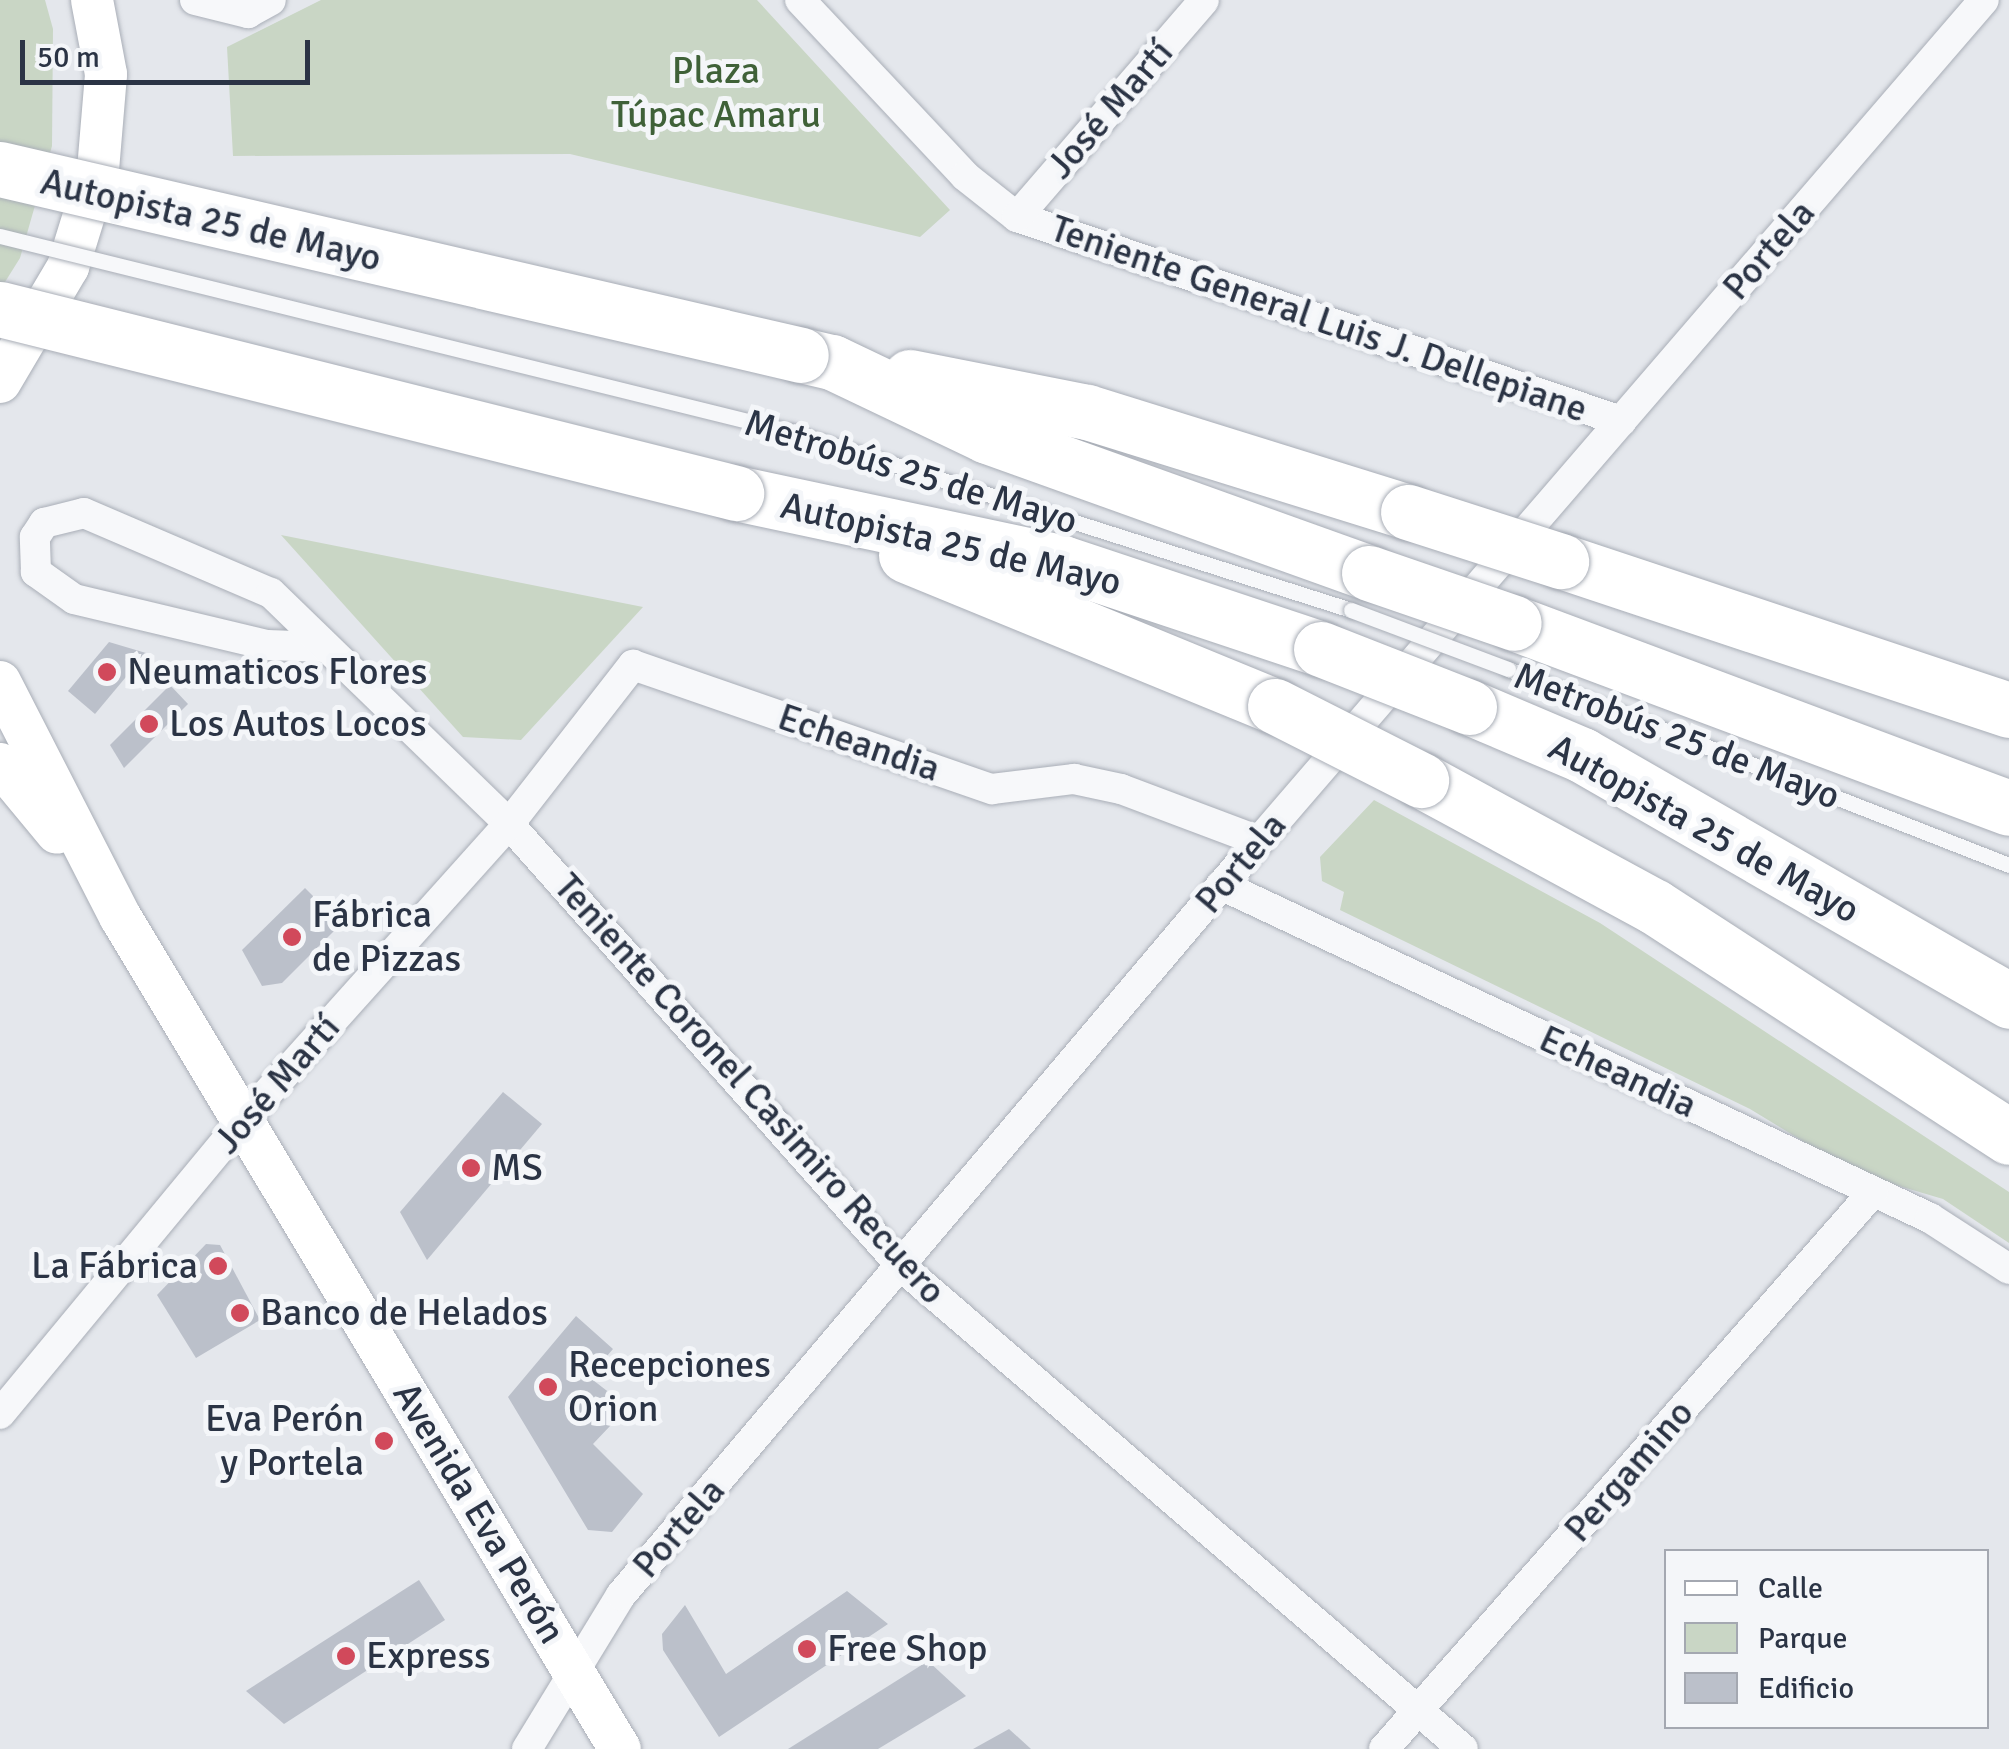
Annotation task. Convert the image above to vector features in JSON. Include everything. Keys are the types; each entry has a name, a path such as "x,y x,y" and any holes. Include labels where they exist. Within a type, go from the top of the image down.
{"highway":[{"name":"Autopista 25 de Mayo","path":"0,169 816,358 987,436 1347,611 1469,707 1582,756 2009,1001"},
{"path":"816,358 1087,412 1561,560 2009,710"},
{"name":"Autopista 25 de Mayo","path":"5,359 755,498 1060,562 1347,611 1511,646 2009,808"},
{"path":"755,498 1275,706 1421,780 1655,907 2009,1138"}],"main road":[{"path":"5,359 68,267 106,74 92,0"},
{"name":"Avenida Eva Perón","path":"0,682 121,918 246,1117 620,1749"},
{"name":"Avenida Eva Perón","path":"0,764 121,918"}],"street":[{"path":"195,0 248,13 271,0"},
{"path":"800,0 964,176 1017,217"},
{"name":"José Martí","path":"1017,217 1204,0"},
{"name":"Portela","path":"527,1749 621,1594 903,1268 1258,841 1984,0"},
{"name":"Teniente General Luis J. Dellepiane","path":"1017,217 1621,421"},
{"path":"66,513 135,530 271,593 324,647 266,645 74,599 36,572 35,537 44,523 66,513"},
{"name":"Teniente Coronel Casimiro Recuero","path":"324,647 510,824 903,1268 1463,1749"},
{"name":"José Martí","path":"0,1414 246,1117 510,824 633,665"},
{"name":"Echeandia","path":"633,665 992,789 1074,779 1121,789 1258,841"},
{"name":"Echeandia","path":"1222,886 1930,1218 2009,1269"},
{"name":"Pergamino","path":"1384,1749 1873,1192"}],"lane":[{"name":"Metrobús 25 de Mayo","path":"0,236 792,432 1347,611"},
{"name":"Metrobús 25 de Mayo","path":"1511,646 2009,868"},
{"name":"Metrobús 25 de Mayo","path":"1967,849 2009,868"}],"green space":[{"path":"0,0 45,0 53,29 52,146 20,258 0,290"},
{"name":"Plaza Túpac Amaru","path":"321,0 757,0 950,210 920,237 570,154 233,156 227,47"},
{"path":"281,535 643,607 521,740 463,737"},
{"path":"1374,800 1600,923 2009,1192 2009,1243 1943,1199 1855,1173 1750,1109 1340,910 1344,892 1322,881 1320,857"}],"building":[{"name":"Neumaticos Flores","path":"109,642 146,653 95,714 68,691"},
{"name":"Los Autos Locos","path":"170,685 188,704 124,768 110,745"},
{"name":"Fábrica de Pizzas","path":"305,888 341,924 282,983 262,986 242,950"},
{"name":"MS","path":"503,1092 542,1124 427,1260 400,1212"},
{"path":"206,1244 220,1245 260,1320 196,1358 157,1295"},
{"path":"576,1316 613,1349 589,1377 628,1407 593,1444 643,1494 612,1532 588,1530 508,1397"},
{"name":"Express","path":"419,1580 445,1620 284,1724 246,1691"},
{"name":"Free Shop","path":"847,1591 888,1624 719,1737 663,1650 662,1634 685,1605 726,1674"},
{"path":"928,1661 966,1696 878,1749 788,1749"},
{"path":"1009,1729 1031,1749 973,1749"}],"place":[{"name":"Neumaticos Flores","path":"107,672"},
{"name":"Los Autos Locos","path":"149,724"},
{"name":"Fábrica de Pizzas","path":"292,937"},
{"name":"MS","path":"471,1168"},
{"name":"La Fábrica","path":"218,1266"},
{"name":"Banco de Helados","path":"240,1313"},
{"name":"Recepciones Orion","path":"548,1387"},
{"name":"Eva Perón y Portela","path":"384,1441"},
{"name":"Free Shop","path":"807,1649"},
{"name":"Express","path":"346,1656"}]}
